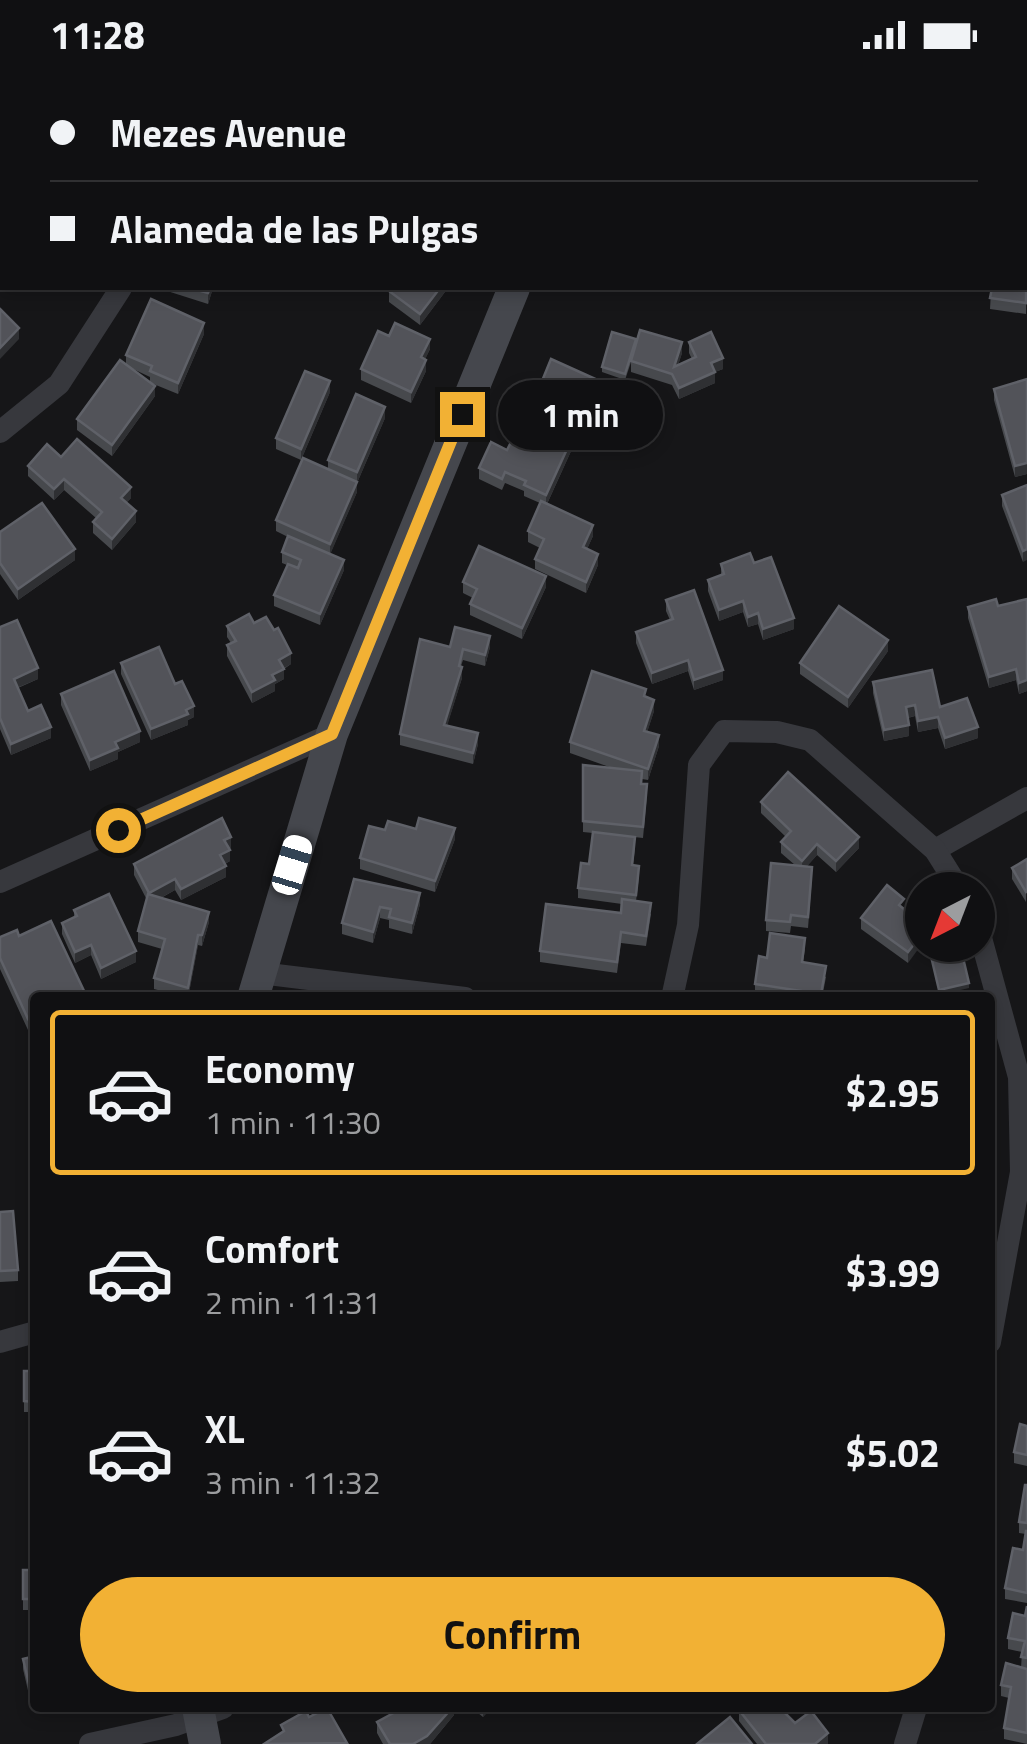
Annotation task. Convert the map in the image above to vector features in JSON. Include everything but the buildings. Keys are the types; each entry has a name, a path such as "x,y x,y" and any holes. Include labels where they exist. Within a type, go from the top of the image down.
{"main road":[{"path":"257,985 332,734 513,290"}],"street":[{"path":"0,432 59,384 120,290"},
{"path":"673,992 688,925 699,766 724,731 777,732 810,740 935,850 949,872"},
{"path":"0,882 332,734"},
{"path":"935,850 1027,798"},
{"path":"987,962 1018,1077 1021,1172 995,1315"},
{"path":"257,985 369,992"},
{"path":"0,1342 30,1333"},
{"path":"905,1744 915,1712"},
{"path":"90,1744 206,1719"}],"route":[{"path":"118,830 246,768 332,734 462,414"}]}
